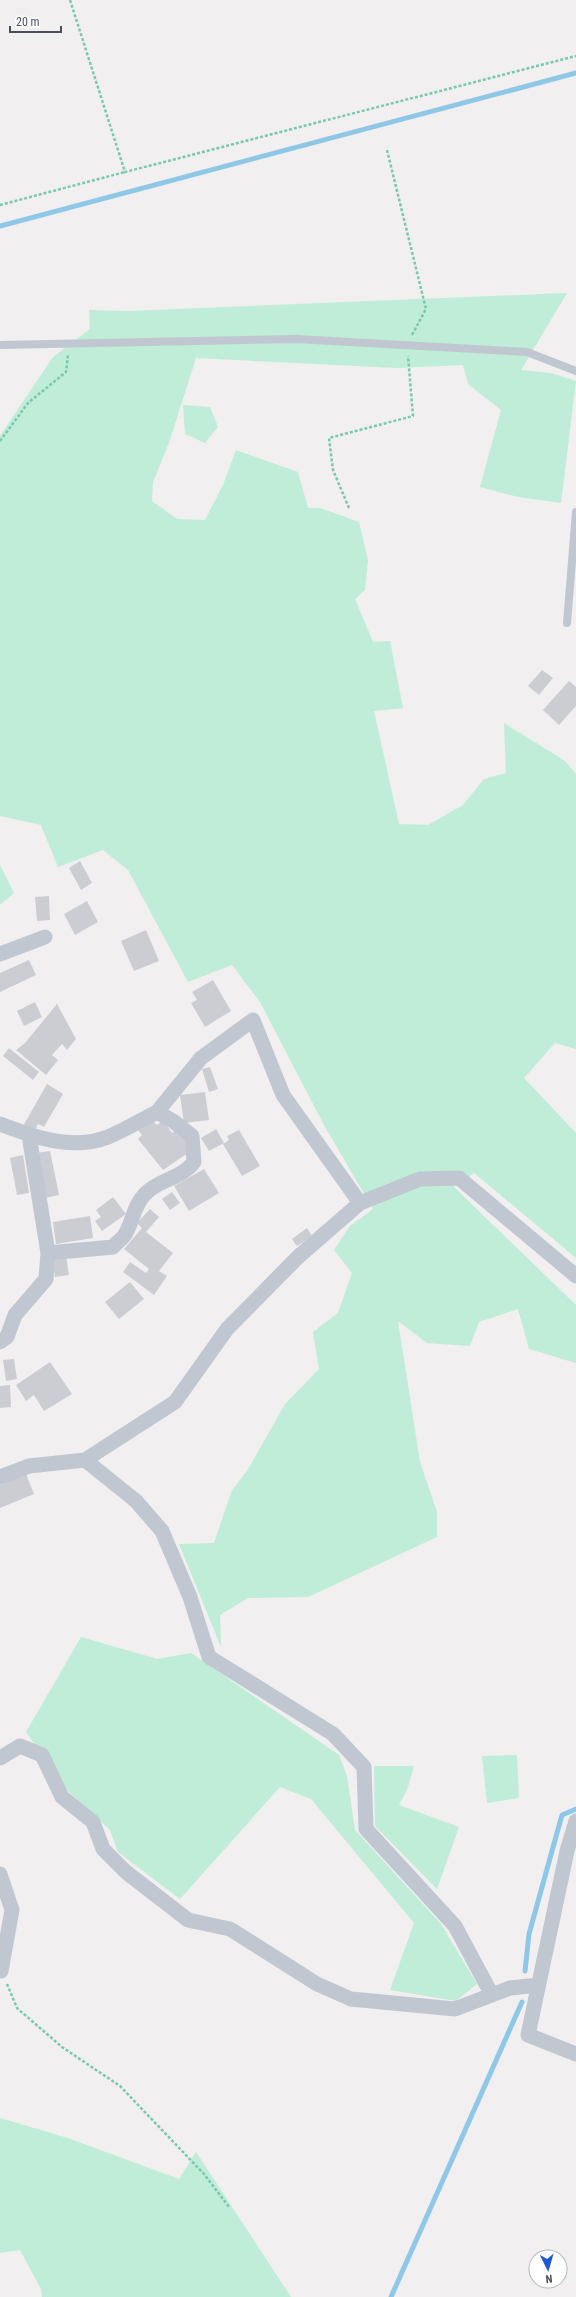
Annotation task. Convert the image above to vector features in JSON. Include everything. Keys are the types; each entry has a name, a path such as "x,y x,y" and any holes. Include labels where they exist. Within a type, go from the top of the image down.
{"street":[{"path":"0,954 45,937"},
{"path":"0,1124 29,1135 76,1144 107,1137 157,1112 201,1058 253,1020 283,1095 360,1203"},
{"path":"48,1253 113,1247 124,1235 134,1209 145,1193 169,1178 187,1172 194,1162 192,1136 173,1121 157,1112"},
{"path":"0,1342 7,1336 15,1315 46,1279 48,1253 29,1135"},
{"path":"0,1477 29,1466 85,1460 176,1402 227,1329 298,1256 360,1203 420,1179 459,1178 576,1276"},
{"path":"85,1460 136,1501 162,1531 190,1597 209,1657 333,1734 364,1767 366,1829 455,1926 492,1995"},
{"path":"0,1758 20,1746 42,1755 62,1797 93,1822 103,1849 126,1872 188,1920 230,1929 317,1984 351,2000 455,2009 510,1988 538,1985"},
{"path":"576,1821 567,1852 528,2036 576,2054"},
{"path":"0,1874 12,1910 1,1970"}],"lane":[{"path":"0,345 297,339 407,344 527,352 576,371"},
{"path":"566,623 576,512"}],"path":[{"path":"70,0 125,172"},
{"path":"0,206 125,172 576,56"},
{"path":"0,441 28,404 66,372 69,344"},
{"path":"1,1970 17,2008 62,2047 120,2086 204,2174 229,2207"}],"green space":[{"path":"567,293 521,370 551,373 576,381 561,503 518,497 480,487 501,410 468,384 463,365 396,368 196,358 169,443 153,482 152,501 177,519 205,520 223,485 236,450 298,472 308,508 320,508 359,522 368,560 365,590 355,599 373,642 390,641 403,708 374,711 399,824 428,825 463,805 484,779 506,773 504,723 565,761 576,774 576,1049 555,1043 524,1078 576,1133 576,1258 474,1173 454,1187 576,1305 576,1363 529,1349 518,1309 479,1322 470,1346 427,1343 398,1321 420,1462 437,1512 437,1537 308,1597 248,1598 220,1615 221,1647 179,1544 214,1543 232,1490 247,1471 285,1404 319,1369 313,1332 338,1313 352,1273 334,1250 350,1226 373,1209 324,1125 260,1002 232,965 188,982 128,870 103,850 58,867 41,825 0,816 0,436 53,357 90,329 89,310 129,311"},
{"path":"183,405 210,407 218,427 205,443 185,434"},
{"path":"0,865 14,893 0,905"},
{"path":"81,1637 157,1659 191,1653 339,1755 347,1776 355,1830 441,1924 477,1984 456,2001 390,1990 414,1923 311,1799 280,1787 180,1899 118,1852 110,1830 68,1791 26,1732"},
{"path":"517,1755 519,1798 487,1803 482,1756"},
{"path":"374,1766 414,1766 407,1790 399,1805 459,1827 437,1889 375,1826"},
{"path":"0,2118 68,2138 179,2179 196,2152 291,2297 42,2297 41,2289 20,2250 0,2253"}],"building":[{"path":"542,670 553,678 539,695 528,686"},
{"path":"569,681 576,687 576,706 559,725 543,710"},
{"path":"80,861 92,883 81,890 69,868"},
{"path":"49,896 50,920 37,921 35,897"},
{"path":"87,901 98,922 75,935 64,914"},
{"path":"146,930 159,961 134,971 121,941"},
{"path":"29,960 36,975 0,992 0,973"},
{"path":"213,980 231,1011 205,1027 191,1003 197,1000 192,992"},
{"path":"35,1002 42,1017 24,1026 17,1011"},
{"path":"57,1004 76,1039 67,1050 62,1044 52,1055 58,1060 46,1075 16,1050 25,1043"},
{"path":"9,1048 39,1072 33,1080 3,1056"},
{"path":"210,1067 218,1089 209,1092 202,1069"},
{"path":"47,1084 63,1094 44,1127 38,1124 34,1132 23,1126"},
{"path":"205,1092 209,1120 184,1123 180,1095"},
{"path":"152,1120 157,1125 163,1120 172,1133 176,1130 185,1138 188,1153 163,1170 138,1139 142,1135 138,1130"},
{"path":"216,1129 224,1143 209,1151 201,1138"},
{"path":"239,1130 260,1166 242,1176 223,1144 229,1140 227,1136"},
{"path":"50,1151 59,1195 45,1198 36,1153"},
{"path":"23,1155 29,1193 17,1195 10,1158"},
{"path":"204,1169 219,1193 189,1211 174,1186"},
{"path":"172,1192 180,1203 170,1210 162,1199"},
{"path":"113,1197 126,1214 102,1231 95,1221 101,1217 96,1210"},
{"path":"150,1209 159,1217 146,1232 173,1253 159,1271 167,1276 154,1295 123,1272 130,1262 146,1273 149,1269 124,1249 142,1228 137,1223"},
{"path":"90,1216 93,1238 56,1244 53,1222"},
{"path":"307,1228 312,1236 297,1246 292,1239"},
{"path":"66,1256 69,1275 55,1277 52,1258"},
{"path":"130,1282 144,1299 119,1319 105,1302"},
{"path":"14,1359 17,1379 6,1381 3,1360"},
{"path":"50,1362 72,1394 44,1411 34,1395 26,1401 16,1385"},
{"path":"10,1385 11,1407 0,1408 0,1386"},
{"path":"26,1474 34,1494 0,1508 0,1485"}],"waterway":[{"path":"0,226 576,73"},
{"path":"525,1971 529,1934 562,1815 576,1809"},
{"path":"391,2297 522,2002"}]}
